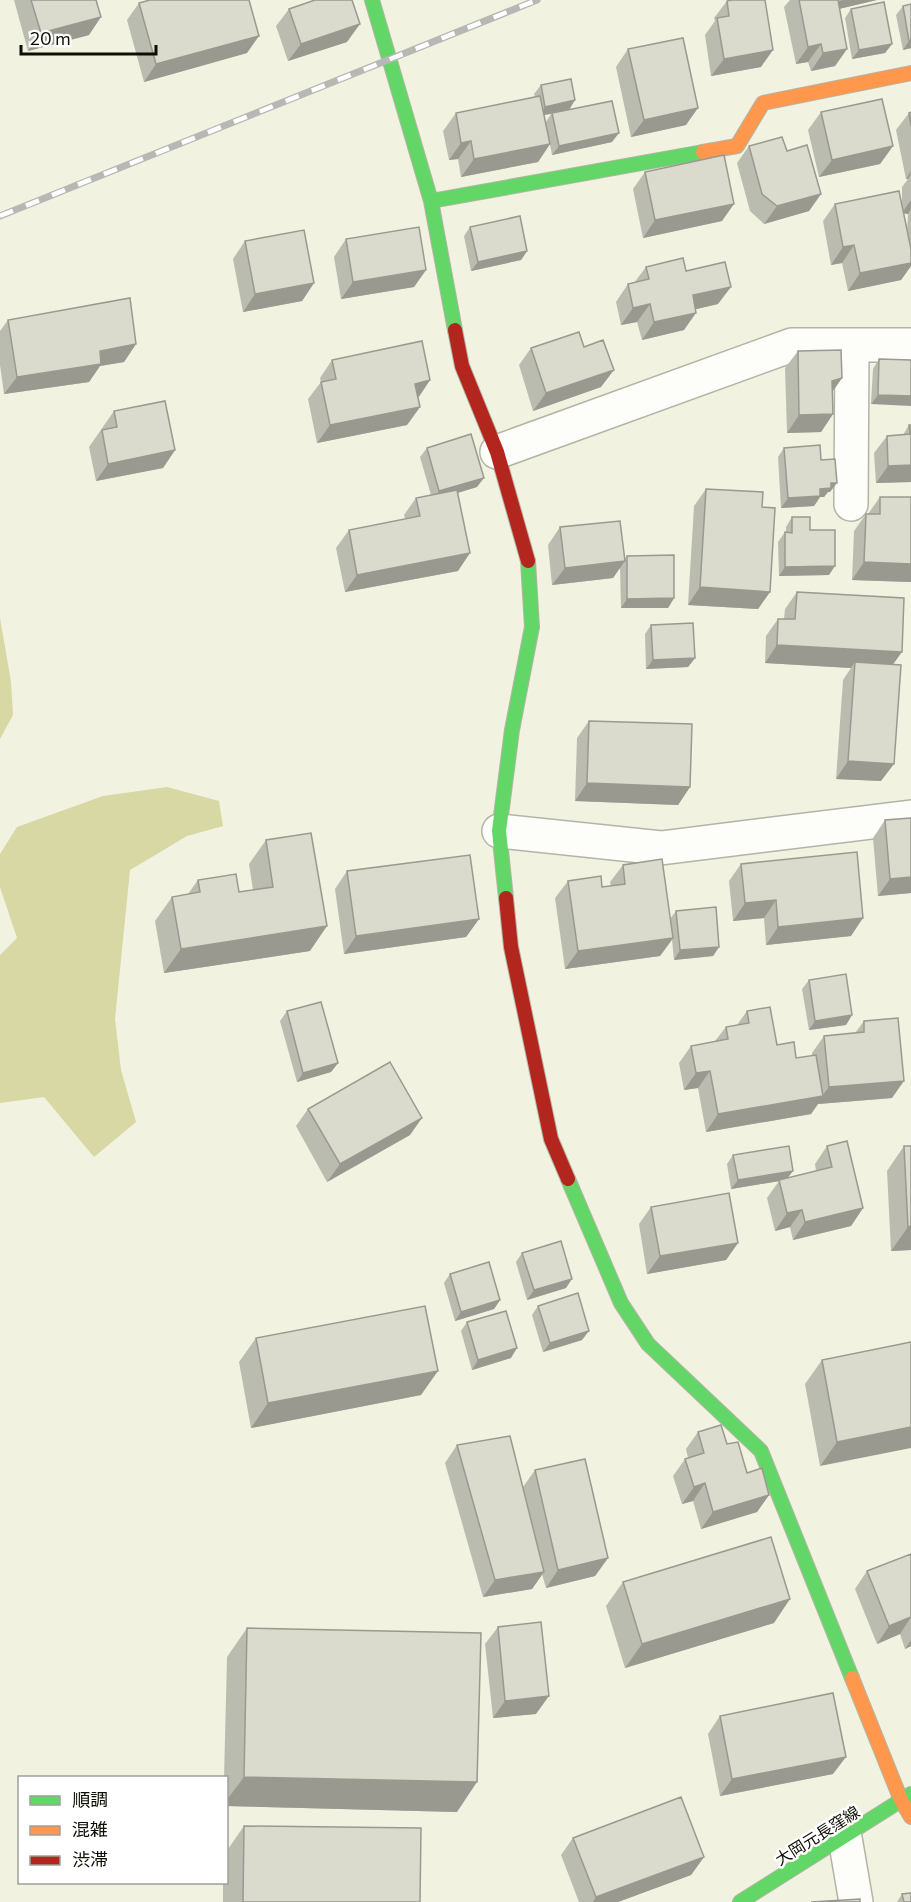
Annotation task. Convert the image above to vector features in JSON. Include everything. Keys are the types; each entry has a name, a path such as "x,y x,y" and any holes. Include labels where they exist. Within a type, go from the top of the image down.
{"street":[{"path":"372,0 431,201 462,366 497,452 528,561 531,627 512,730 499,831 512,947 551,1139 621,1303 648,1344 761,1451 906,1797 911,1817"},
{"path":"431,201 737,146 763,103 911,73"},
{"path":"497,452 792,345 911,345"},
{"path":"851,504 852,346"},
{"path":"499,831 661,848 911,817"},
{"name":"大岡元長窪線","path":"740,1902 845,1838 906,1797"},
{"path":"845,1838 856,1902"}],"green space":[{"path":"0,618 11,682 13,715 0,739"},
{"path":"167,787 219,801 223,826 187,836 130,870 115,1019 121,1070 136,1122 94,1157 44,1097 0,1103 0,955 17,938 0,887 0,854 17,827 103,796"}],"building":[{"path":"31,0 96,0 101,17 41,33"},
{"path":"150,0 249,0 259,36 156,64 139,3"},
{"path":"315,0 352,0 360,24 301,44 289,9"},
{"path":"765,0 773,50 724,59 717,18 729,16 727,1"},
{"path":"799,0 838,0 847,49 823,53 821,44 808,47"},
{"path":"884,2 892,44 859,50 851,9"},
{"path":"911,4 911,40 909,41 903,6"},
{"path":"683,38 698,108 644,120 628,49"},
{"path":"571,79 575,100 545,107 541,85"},
{"path":"540,96 550,144 474,159 471,141 461,143 456,113"},
{"path":"882,99 893,146 832,160 821,112"},
{"path":"612,101 619,133 559,146 552,113"},
{"path":"782,137 787,151 807,145 821,194 777,206 762,194 749,146"},
{"path":"724,155 734,204 655,220 645,172"},
{"path":"899,191 911,249 911,263 860,273 854,245 843,247 835,204"},
{"path":"520,216 527,251 478,262 470,227"},
{"path":"419,227 426,270 353,282 346,239"},
{"path":"304,230 314,283 255,294 245,241"},
{"path":"683,258 686,271 725,262 731,287 693,295 696,313 654,322 650,304 633,308 628,284 649,279 646,267"},
{"path":"130,298 136,344 100,351 101,364 17,377 8,320"},
{"path":"579,332 584,347 603,340 614,370 546,393 531,348"},
{"path":"422,341 430,380 415,384 420,407 330,425 321,382 336,379 332,360"},
{"path":"841,350 842,378 832,381 833,414 799,415 798,351"},
{"path":"879,359 911,360 911,396 878,395"},
{"path":"165,401 175,450 108,464 102,430 117,427 114,411"},
{"path":"909,425 911,425 911,465 888,466 887,436 910,434"},
{"path":"471,434 484,478 439,491 427,448"},
{"path":"820,445 821,460 835,459 837,483 831,483 831,488 820,489 820,496 788,498 784,448"},
{"path":"706,489 763,492 762,507 775,508 770,592 700,587"},
{"path":"457,490 470,553 357,575 349,530 420,516 416,498"},
{"path":"880,497 911,497 911,564 864,562 866,514 880,514"},
{"path":"792,517 810,517 810,530 835,530 835,566 785,567 785,532 792,533"},
{"path":"620,521 625,561 565,568 560,527"},
{"path":"674,555 674,598 627,599 627,556"},
{"path":"797,592 904,598 902,652 777,645 778,619 795,619"},
{"path":"693,623 695,658 653,660 651,625"},
{"path":"855,662 901,665 894,764 848,761"},
{"path":"589,721 692,724 690,787 587,783"},
{"path":"911,818 911,877 890,879 885,820"},
{"path":"311,833 327,926 181,949 172,897 200,892 198,880 236,874 239,892 273,887 266,840"},
{"path":"857,852 863,918 778,927 776,900 745,903 741,864"},
{"path":"470,855 479,919 356,936 347,871"},
{"path":"662,859 673,938 578,951 568,881 601,876 602,887 625,884 623,865"},
{"path":"716,907 719,947 680,950 676,911"},
{"path":"846,974 852,1015 815,1021 809,980"},
{"path":"321,1002 338,1063 303,1073 287,1011"},
{"path":"770,1007 777,1045 794,1042 796,1058 816,1055 823,1096 718,1114 710,1071 696,1073 691,1046 728,1039 726,1027 749,1023 747,1011"},
{"path":"898,1018 904,1081 829,1087 824,1036 864,1032 864,1021"},
{"path":"390,1062 422,1118 340,1164 308,1109"},
{"path":"847,1141 863,1208 805,1222 802,1210 787,1213 779,1180 832,1167 827,1146"},
{"path":"789,1146 793,1171 738,1180 733,1155"},
{"path":"904,1146 911,1146 911,1226 908,1227"},
{"path":"729,1193 738,1243 660,1256 651,1207"},
{"path":"561,1241 572,1279 534,1290 522,1253"},
{"path":"489,1262 500,1300 461,1312 450,1274"},
{"path":"578,1293 589,1331 550,1343 538,1306"},
{"path":"425,1306 438,1371 268,1403 256,1338"},
{"path":"506,1311 517,1348 478,1360 467,1322"},
{"path":"911,1342 911,1427 837,1442 822,1360"},
{"path":"721,1425 727,1444 738,1442 747,1473 762,1468 769,1495 713,1512 705,1483 694,1487 685,1459 704,1453 698,1432"},
{"path":"510,1436 544,1572 495,1580 457,1445"},
{"path":"585,1459 608,1558 558,1570 535,1470"},
{"path":"771,1537 790,1599 642,1644 623,1582"},
{"path":"911,1554 911,1617 889,1626 867,1571"},
{"path":"541,1622 549,1696 505,1701 498,1627"},
{"path":"247,1628 481,1633 477,1782 244,1777"},
{"path":"833,1693 846,1757 732,1779 720,1716"},
{"path":"681,1797 704,1857 596,1897 573,1838"},
{"path":"244,1826 421,1828 420,1902 243,1902"},
{"path":"911,1893 911,1902 904,1902 902,1894"},
{"path":"860,1899 860,1902 811,1902"}],"railway":[{"path":"0,216 537,0"}],"traffic: fast":[{"path":"372,0 431,201 455,330"},
{"path":"431,201 703,152"},
{"path":"506,898 499,831 512,730 532,627 528,561"},
{"path":"568,1179 621,1303 648,1344 761,1451 852,1678"},
{"path":"740,1902 911,1794"}],"traffic: slow":[{"path":"703,152 737,146 763,103 911,73"},
{"path":"852,1678 901,1800 911,1817"}],"traffic: jam":[{"path":"455,330 462,366 497,452 528,561"},
{"path":"506,898 511,947 551,1139 568,1179"}]}
